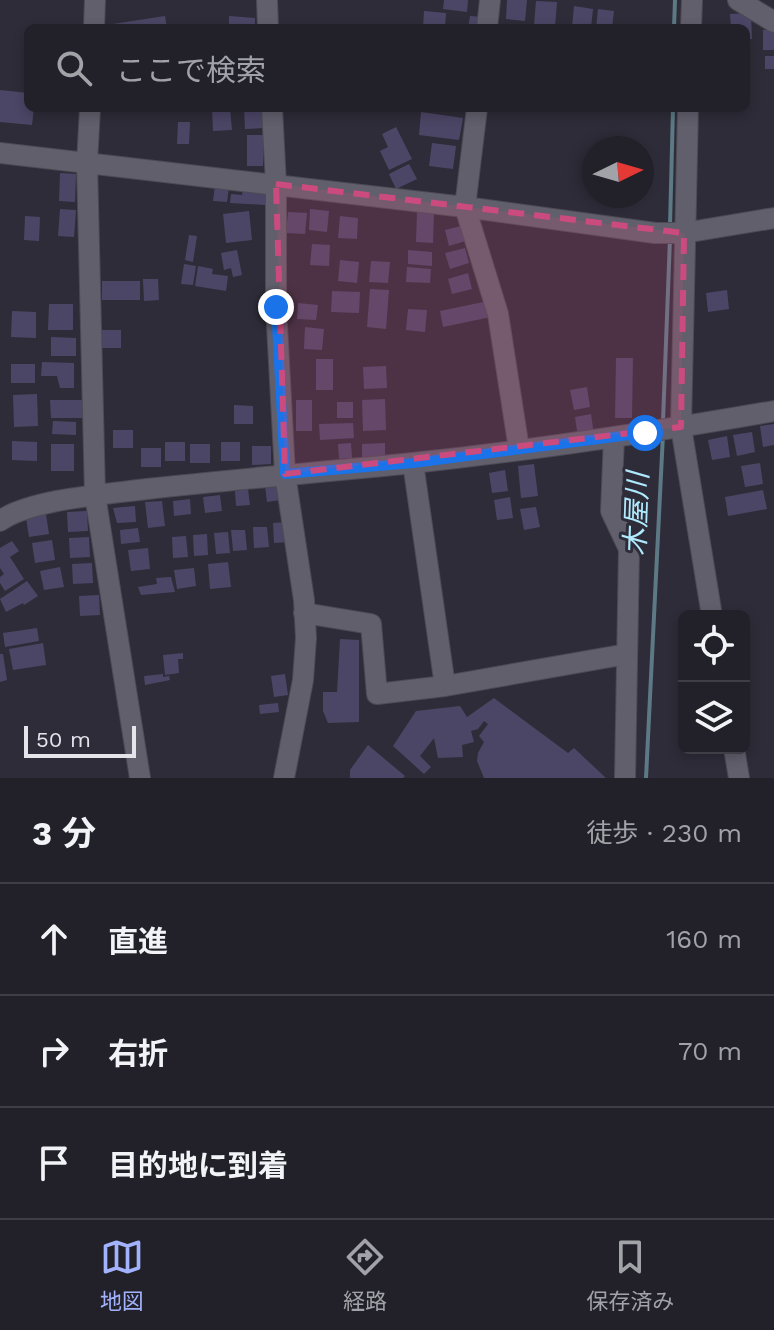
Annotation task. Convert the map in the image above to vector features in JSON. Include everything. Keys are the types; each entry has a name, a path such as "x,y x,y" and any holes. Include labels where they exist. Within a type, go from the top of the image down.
{"street":[{"path":"94,24 95,0"},
{"path":"267,0 268,24"},
{"path":"487,24 490,0"},
{"path":"691,24 692,0"},
{"path":"738,0 774,22"},
{"path":"90,112 87,163 95,495 140,778"},
{"path":"272,112 276,307 285,474 304,600 306,638 303,680 284,778"},
{"path":"477,112 465,207 498,314 519,449"},
{"path":"688,112 681,427 711,610"},
{"path":"0,153 465,207 655,233 684,233 774,218"},
{"path":"3,511 95,495 413,463 645,433 774,411"},
{"path":"614,437 611,511 629,549 625,778"},
{"path":"413,463 445,686"},
{"path":"304,613 371,624 377,694 445,686 627,654"},
{"path":"735,754 739,778"}],"highlighted area":[{"path":"276,184 684,233 681,427 285,474"}],"building":[{"path":"444,0 468,0 467,12 443,9"},
{"path":"507,0 527,0 525,21 506,19"},
{"path":"536,1 557,2 555,24 534,24"},
{"path":"574,6 593,9 591,24 572,24"},
{"path":"598,9 614,11 612,24 596,24"},
{"path":"424,11 446,13 445,24 423,24"},
{"path":"751,13 752,39 750,24 731,24 730,14"},
{"path":"165,16 166,24 113,24"},
{"path":"229,16 255,18 255,24 229,24"},
{"path":"470,16 483,17 482,24 469,24"},
{"path":"763,30 774,30 774,50 763,50"},
{"path":"765,56 774,56 774,69 765,69"},
{"path":"0,90 24,93 24,112 34,112 32,125 0,122"},
{"path":"212,112 230,112 232,130 213,131"},
{"path":"244,112 262,112 263,128 245,129"},
{"path":"421,112 463,118 459,140 419,135"},
{"path":"178,122 190,122 189,144 177,144"},
{"path":"396,127 412,159 389,170 380,151 388,147 382,134"},
{"path":"247,135 264,135 263,166 247,166"},
{"path":"432,143 456,146 453,169 429,166"},
{"path":"409,164 417,179 396,189 389,174"},
{"path":"60,173 76,174 75,202 59,201"},
{"path":"215,185 229,187 227,202 213,201"},
{"path":"243,189 266,191 265,205 230,203 231,194 242,195"},
{"path":"60,209 76,210 74,237 58,236"},
{"path":"310,209 329,211 327,232 309,230"},
{"path":"249,211 252,240 226,243 223,214"},
{"path":"288,212 307,213 305,234 286,233"},
{"path":"417,212 434,212 433,243 416,242"},
{"path":"25,216 40,217 39,241 24,240"},
{"path":"340,216 358,218 357,239 338,238"},
{"path":"465,225 469,240 449,246 445,230"},
{"path":"189,235 197,236 193,262 185,260"},
{"path":"312,244 330,245 329,266 310,265"},
{"path":"465,248 469,263 450,269 445,253"},
{"path":"237,250 242,275 233,277 231,268 224,270 221,253"},
{"path":"408,250 432,252 432,266 408,264"},
{"path":"340,260 359,262 357,283 338,281"},
{"path":"371,261 390,262 388,283 369,282"},
{"path":"184,264 196,266 193,285 181,284"},
{"path":"198,266 213,269 212,274 228,276 226,291 195,286"},
{"path":"407,267 431,269 430,283 406,282"},
{"path":"468,273 472,289 452,294 448,279"},
{"path":"143,279 158,279 159,300 144,301"},
{"path":"102,281 140,281 140,300 102,300"},
{"path":"370,289 389,290 386,329 367,327"},
{"path":"727,290 729,309 708,312 706,293"},
{"path":"332,291 360,292 359,313 331,312"},
{"path":"488,301 491,317 443,327 440,311"},
{"path":"298,303 318,305 316,320 297,319"},
{"path":"49,304 73,304 73,330 48,330"},
{"path":"408,309 427,310 425,332 406,330"},
{"path":"12,311 36,312 36,338 11,337"},
{"path":"305,327 324,329 322,350 304,349"},
{"path":"102,330 121,330 121,348 102,348"},
{"path":"51,337 76,338 76,356 51,356"},
{"path":"616,358 633,358 632,418 615,418"},
{"path":"316,359 333,359 333,390 316,390"},
{"path":"42,362 74,363 74,388 60,388 57,376 41,376"},
{"path":"11,364 35,364 35,383 11,383"},
{"path":"386,366 387,388 364,389 363,367"},
{"path":"587,387 590,407 574,410 570,390"},
{"path":"37,394 38,426 14,427 13,395"},
{"path":"385,399 386,430 363,431 362,400"},
{"path":"50,400 83,400 83,418 51,418"},
{"path":"296,400 312,400 312,431 296,431"},
{"path":"337,402 353,402 353,418 337,418"},
{"path":"234,405 253,406 253,424 234,424"},
{"path":"591,414 594,435 578,438 575,417"},
{"path":"53,421 76,422 76,435 52,434"},
{"path":"353,423 354,438 320,440 319,424"},
{"path":"774,424 774,445 763,447 760,426"},
{"path":"113,430 133,430 133,448 113,448"},
{"path":"752,432 755,452 737,456 733,435"},
{"path":"727,436 730,457 712,460 708,440"},
{"path":"12,441 37,442 37,461 12,460"},
{"path":"165,442 185,442 185,461 165,461"},
{"path":"221,442 240,442 240,461 221,461"},
{"path":"351,443 352,458 339,459 338,444"},
{"path":"385,443 385,460 362,461 362,444"},
{"path":"51,444 74,444 74,471 51,471"},
{"path":"190,444 210,444 210,463 190,463"},
{"path":"252,446 271,446 271,464 252,465"},
{"path":"141,448 161,448 161,467 141,467"},
{"path":"760,463 763,484 745,487 741,466"},
{"path":"534,464 538,496 521,498 518,466"},
{"path":"505,470 508,491 492,493 489,473"},
{"path":"279,485 280,500 267,502 265,486"},
{"path":"248,489 250,505 236,506 235,491"},
{"path":"763,490 767,509 728,516 725,497"},
{"path":"220,495 222,511 205,513 203,497"},
{"path":"510,497 513,518 497,520 494,500"},
{"path":"190,499 191,514 174,516 173,501"},
{"path":"162,501 165,526 148,528 145,502"},
{"path":"135,506 136,522 117,523 113,508"},
{"path":"536,507 540,527 524,530 520,509"},
{"path":"87,511 88,531 68,532 67,512"},
{"path":"46,514 49,534 29,537 26,518"},
{"path":"287,522 289,542 274,543 273,523"},
{"path":"253,527 267,527 269,547 254,548"},
{"path":"138,528 140,542 121,544 120,530"},
{"path":"231,530 245,530 247,550 233,551"},
{"path":"228,532 230,553 216,554 214,533"},
{"path":"207,534 208,555 194,556 193,535"},
{"path":"186,536 188,557 173,558 172,537"},
{"path":"89,537 90,557 70,558 69,538"},
{"path":"52,540 55,560 35,563 32,543"},
{"path":"12,541 19,551 10,557 24,579 5,591 0,583 0,577 4,574 0,568 0,548"},
{"path":"148,548 150,569 131,571 128,550"},
{"path":"228,562 231,587 210,589 208,564"},
{"path":"92,563 93,583 73,584 72,564"},
{"path":"60,567 64,587 44,590 40,571"},
{"path":"194,568 196,586 177,589 174,570"},
{"path":"171,577 175,592 141,595 138,587 157,584 156,578"},
{"path":"27,581 38,596 6,612 0,599"},
{"path":"99,595 100,615 80,616 79,596"},
{"path":"37,628 39,641 5,647 3,633"},
{"path":"340,639 359,640 359,722 328,723 323,711 323,692 337,692"},
{"path":"43,643 46,665 13,670 9,649"},
{"path":"183,653 183,659 178,659 179,673 165,675 163,655"},
{"path":"0,654 3,654 7,680 0,682"},
{"path":"163,674 170,680 145,685 144,676"},
{"path":"285,674 288,695 274,697 271,676"},
{"path":"494,698 568,753 574,748 606,778 484,778 477,761 484,742 479,736 488,724 484,721 478,729 471,731 474,742 462,745 463,757 438,758 434,738 420,756 431,767 424,774 393,746 416,711 460,706 467,717"},
{"path":"278,703 279,712 260,714 259,705"},
{"path":"368,745 405,776 350,778 350,770"}],"waterway":[{"name":"木屋川","path":"674,24 675,0"},
{"name":"木屋川","path":"670,226 673,112"},
{"name":"木屋川","path":"663,421 670,238"},
{"name":"木屋川","path":"646,778 663,434"}],"route":[{"path":"276,307 285,474 413,463 645,433"}]}
